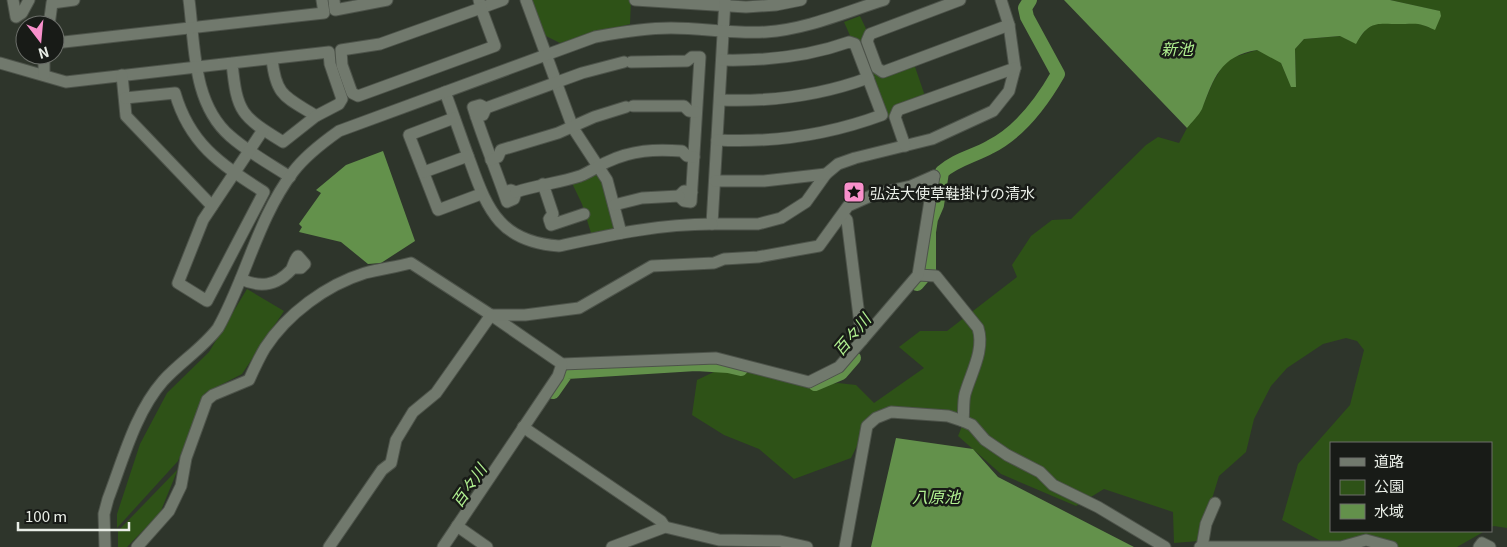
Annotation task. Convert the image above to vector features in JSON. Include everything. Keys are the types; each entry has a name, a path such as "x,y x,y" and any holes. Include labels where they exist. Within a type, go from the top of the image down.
{"street":[{"path":"13,0 16,17 22,13 29,0"},
{"path":"50,15 52,3 74,0"},
{"path":"189,0 202,95 213,117 228,135 290,177"},
{"path":"65,42 324,13 322,0"},
{"path":"334,0 335,10 387,0"},
{"path":"480,4 495,46 358,96 352,93 342,65 341,50 380,44 480,4 503,0"},
{"path":"526,0 573,128 607,180 621,233"},
{"path":"635,0 768,6 801,0"},
{"path":"105,547 104,525 108,499 145,408 162,382 211,337 225,315 274,204 290,177 306,158 338,131 546,53 595,37 631,30 672,28 724,32 785,30 828,20 884,0"},
{"path":"960,0 870,34 867,41 877,68 883,72 1009,25"},
{"path":"445,92 479,189 490,212 508,229 524,239 545,245 559,246 676,224 758,224 781,218 806,202 826,174 848,160 932,139 993,112 1009,92 1015,68 1009,25 1001,0"},
{"path":"712,224 725,3"},
{"path":"700,64 722,60 779,59 812,53 849,42 855,44 882,115 833,131 798,138 758,141 717,140"},
{"path":"0,63 66,82 122,75 329,52 330,64 342,99 339,104 316,116 283,142 247,118 239,106 232,63"},
{"path":"614,205 642,198 679,196 684,201 691,202 700,57 692,57 687,61 627,62 596,68 486,108 480,105 473,107 504,192 511,190 516,192 580,176 598,166 635,152 649,150 682,151 687,156 694,152"},
{"path":"272,59 275,81 282,93 316,116"},
{"path":"44,65 44,75"},
{"path":"905,146 895,117 898,110 1015,68"},
{"path":"122,75 126,116 212,206"},
{"path":"720,100 788,99 830,90 868,78"},
{"path":"125,98 175,93 184,119 193,135 213,156 234,172 264,192 207,301 178,283 203,220 234,172 248,150 263,130"},
{"path":"490,155 498,157 501,150 573,128 594,117 630,107 684,106 689,111 697,107"},
{"path":"454,118 409,135 438,210 479,189 498,176"},
{"path":"462,141 482,134"},
{"path":"424,172 468,156"},
{"path":"715,181 783,180 826,174"},
{"path":"137,547 170,511 181,486 186,458 207,400 213,395 249,380 265,348 281,329 302,308 332,287 365,273 411,264 491,315 562,364 716,358 809,382 840,367 918,275 934,176 911,186 875,194 848,206 843,216 820,246 714,263 652,266 579,308 525,315 491,315"},
{"path":"543,184 553,214 549,216 551,225 584,214"},
{"path":"843,216 847,220 862,340"},
{"path":"241,279 260,285 270,285 278,282 293,268"},
{"path":"918,275 936,276 978,328 981,336 975,367 964,395 963,421"},
{"path":"329,547 382,470 391,463 396,440 413,412 436,393 491,315"},
{"path":"443,547 558,376 562,364"},
{"path":"844,547 851,520 867,426 876,418 891,412 948,416 972,425 985,440 1040,472 1054,485 1098,507 1165,547"},
{"path":"523,427 661,521 665,527"},
{"path":"1215,503 1206,524 1201,547 1341,547 1366,540 1392,547"},
{"path":"458,526 487,547"},
{"path":"612,547 665,527 719,540 780,542 807,547"},
{"path":"1480,547 1482,543 1490,547"}],"green space":[{"path":"532,0 631,0 630,24 560,43 544,35"},
{"path":"1390,0 1507,0 1507,528 1492,527 1492,442 1330,442 1330,532 1483,532 1457,547 1388,547 1346,539 1330,546 1282,520 1298,464 1350,405 1364,350 1357,341 1346,338 1323,344 1287,368 1271,386 1254,419 1246,452 1219,476 1199,541 1174,543 1173,512 1104,489 1076,506 1001,474 958,436 967,414 885,408 872,416 851,458 794,479 759,449 724,435 692,415 697,380 720,369 745,365 808,388 838,383 856,385 874,403 924,368 899,347 920,331 947,331 1017,277 1012,265 1031,236 1052,220 1071,219 1146,145 1158,137 1179,143 1187,128 1201,110 1213,82 1225,62 1231,58 1257,50 1281,63 1291,86 1296,87 1295,49 1304,39 1341,36 1350,41 1360,37 1367,28 1380,22 1406,24 1415,22 1434,29 1441,16 1439,11"},
{"path":"860,16 867,31 875,72 914,64 925,96 891,117 886,117 844,22"},
{"path":"594,173 601,176 615,225 613,231 592,236 582,204 571,181"},
{"path":"247,289 284,311 242,374 205,393 178,461 117,528 117,514 140,444 167,393 209,352"},
{"path":"178,469 160,513 127,547 118,547 118,531"}],"water":[{"name":"新池","path":"1064,0 1390,0 1440,11 1441,16 1435,30 1417,24 1377,24 1366,30 1356,44 1340,36 1304,39 1295,49 1296,87 1291,87 1281,63 1257,50 1234,57 1220,70 1210,88 1201,111 1187,128"},
{"path":"383,151 415,241 381,263 368,264 341,242 299,232 302,227 299,224 321,193 316,190 346,165"},
{"name":"八原池","path":"896,438 973,449 998,477 1134,547 871,547"}],"waterway":[{"name":"百々川","path":"917,284 929,270 929,232 931,219 937,205 942,172 959,161 1001,141 1011,133 1045,95 1058,74 1027,17 1025,8 1030,0"},
{"name":"百々川","path":"815,384 841,373 854,358"},
{"name":"百々川","path":"553,392 567,372 696,364 728,366 741,369"}],"place":[{"name":"弘法大使草鞋掛けの清水","path":"854,192"}]}
